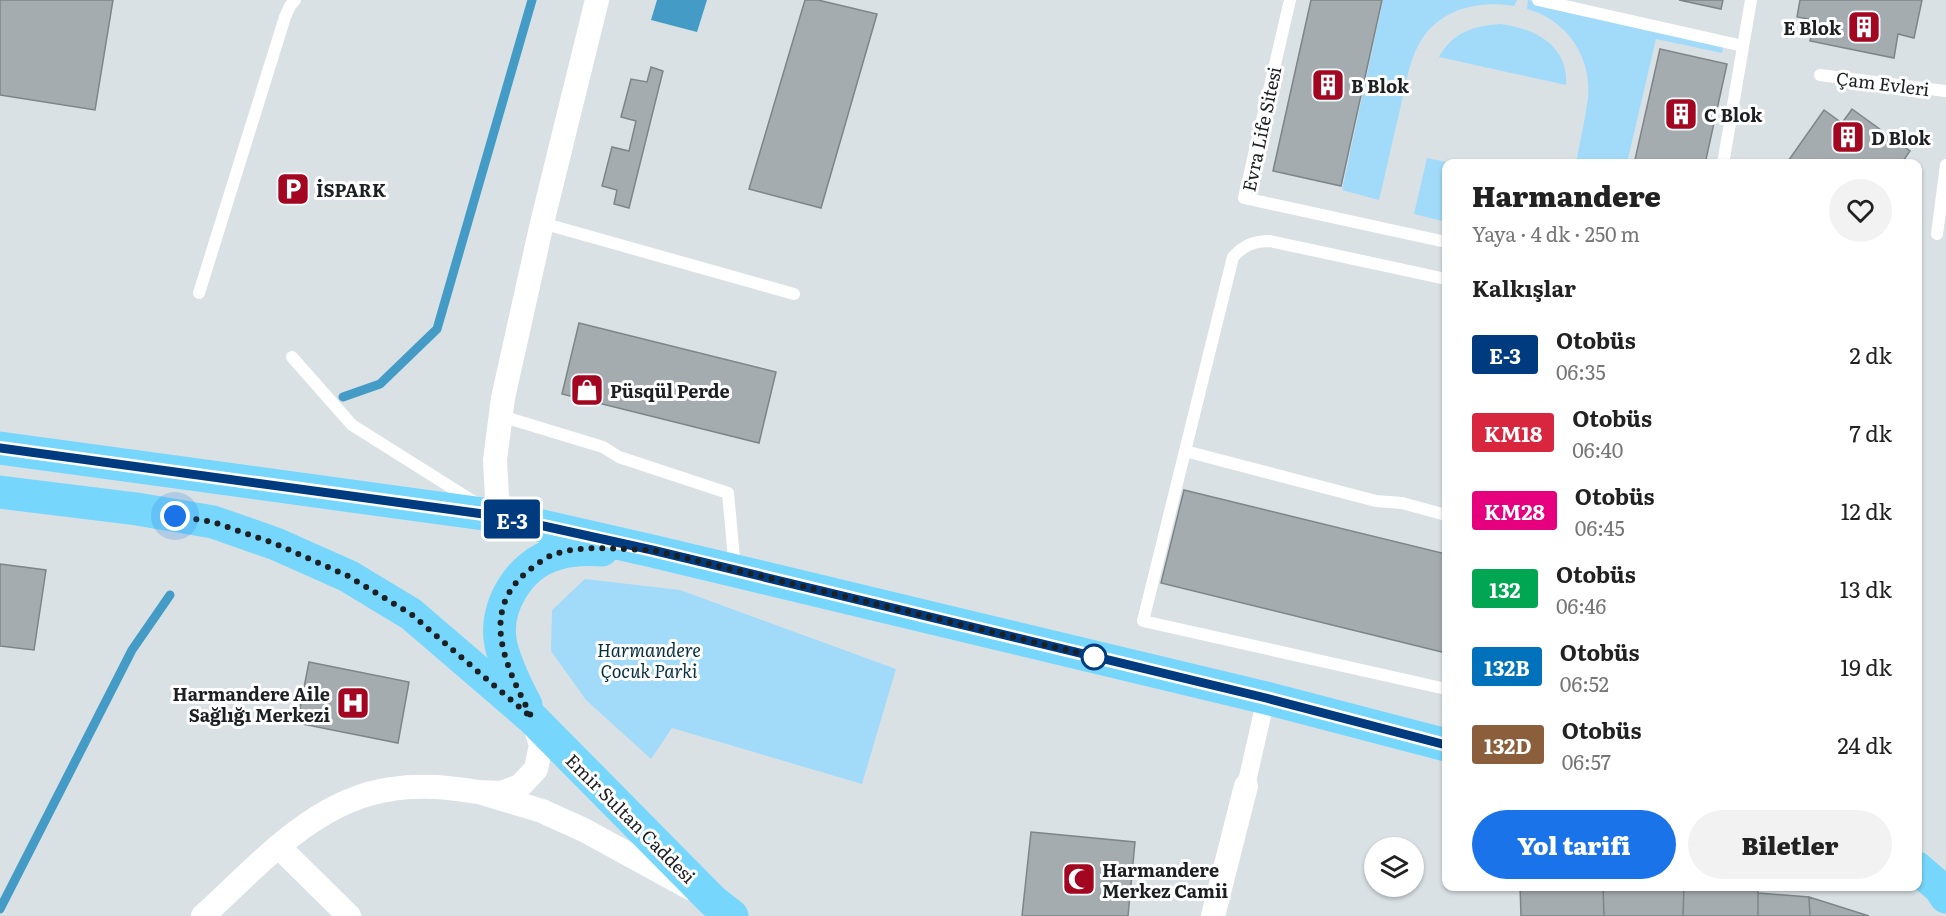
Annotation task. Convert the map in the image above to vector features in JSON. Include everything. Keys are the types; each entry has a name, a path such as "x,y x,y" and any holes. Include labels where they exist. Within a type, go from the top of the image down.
{"main road":[{"path":"0,448 498,516 652,550 1266,698 1442,744"},
{"path":"0,492 137,509 213,522 276,544 348,576 411,614 532,718"},
{"path":"532,718 512,676 501,644 501,623 505,600 517,580 553,554 576,549 652,550"},
{"name":"Emir Sultan Caddesi","path":"532,718 723,909"},
{"path":"1922,867 1946,870"},
{"path":"1922,871 1946,897"}],"street":[{"path":"498,516 495,460 503,399 542,223 597,0"},
{"path":"1213,916 1266,698"},
{"path":"203,916 279,847 321,814 356,798 391,789 436,786 501,794 520,786 537,769 541,745 532,718"},
{"path":"479,792 542,811 584,830 723,909"},
{"path":"279,847 349,916"}],"lane":[{"path":"200,293 285,17 295,0"},
{"name":"Evra Life Sitesi","path":"1290,0 1244,198 1442,241"},
{"path":"1538,0 1743,46"},
{"path":"1725,159 1751,0"},
{"name":"Çam Evleri","path":"1820,75 1946,91"},
{"path":"1937,234 1946,165"},
{"path":"542,223 794,294"},
{"path":"1442,278 1270,241 1259,241 1240,249 1233,257 1143,621 1442,688"},
{"path":"292,357 352,425 498,516"},
{"path":"501,416 603,447 619,457 728,493 735,570"},
{"path":"1185,451 1376,501 1402,503 1442,514"}],"green space":[{"path":"1383,0 1517,0 1514,6 1487,4 1460,10 1437,22 1427,32 1415,52 1409,69 1379,200 1342,190"},
{"path":"1528,0 1724,43 1722,53 1656,39 1628,159 1577,159 1588,98 1586,68 1574,42 1565,31 1541,14 1527,9"},
{"path":"1500,24 1526,30 1547,41 1562,60 1566,85 1439,57 1457,36 1481,26"},
{"path":"1427,158 1442,161 1442,221 1414,214"},
{"name":"Harmandere Çocuk Parki","path":"585,579 680,590 896,669 862,784 672,728 651,759 586,700 551,651 552,610"}],"shaded area":[{"path":"657,0 707,0 697,32 651,20"}],"building":[{"path":"0,0 113,0 95,110 0,95"},
{"path":"805,0 818,0 877,14 821,208 749,189"},
{"name":"B Blok","path":"1311,0 1382,0 1341,186 1273,171"},
{"path":"1679,0 1723,0 1721,9"},
{"name":"E Blok","path":"1800,0 1922,0 1914,38 1898,34 1894,58 1810,41 1814,20 1797,17"},
{"name":"C Blok","path":"1660,49 1727,64 1706,159 1635,159"},
{"path":"651,67 663,71 629,208 614,204 617,190 602,186 612,147 629,151 636,121 621,117 631,79 647,82"},
{"name":"D Blok","path":"1852,109 1910,151 1904,159 1790,159 1824,110 1842,123"},
{"path":"579,323 776,372 759,443 562,394"},
{"path":"1184,490 1442,553 1442,652 1161,583"},
{"path":"0,564 46,570 34,650 0,646"},
{"name":"Harmandere Aile Sağlığı Merkezi","path":"309,662 409,682 398,743 297,723"},
{"name":"Harmandere Merkez Camii","path":"1031,832 1135,842 1128,916 1022,916"},
{"path":"1520,891 1603,891 1604,916 1521,916"},
{"path":"1603,891 1684,891 1683,916 1604,916"},
{"path":"1684,891 1758,891 1758,916 1683,916"},
{"path":"1758,893 1809,897 1810,916 1758,916"},
{"path":"1809,897 1869,916 1810,916"}],"waterway":[{"path":"343,397 380,384 437,329 532,0"},
{"path":"0,909 132,650 170,595"}],"bus line":[{"name":"E-3","path":"0,448 498,516 652,550 1266,698 1442,744"}],"place":[{"name":"E Blok","path":"1864,27"},
{"name":"B Blok","path":"1328,85"},
{"name":"C Blok","path":"1681,114"},
{"name":"D Blok","path":"1848,137"},
{"name":"İSPARK","path":"293,189"},
{"name":"Püsqül Perde","path":"587,390"},
{"name":"Harmandere Aile Sağlığı Merkezi","path":"353,703"},
{"name":"Harmandere Merkez Camii","path":"1079,879"}],"route":[{"path":"175,516 213,522 276,544 348,576 411,614 532,718 512,676 501,644 501,623 505,600 517,580 536,565 553,554 576,549 652,550 1104,659 1094,657"}]}
